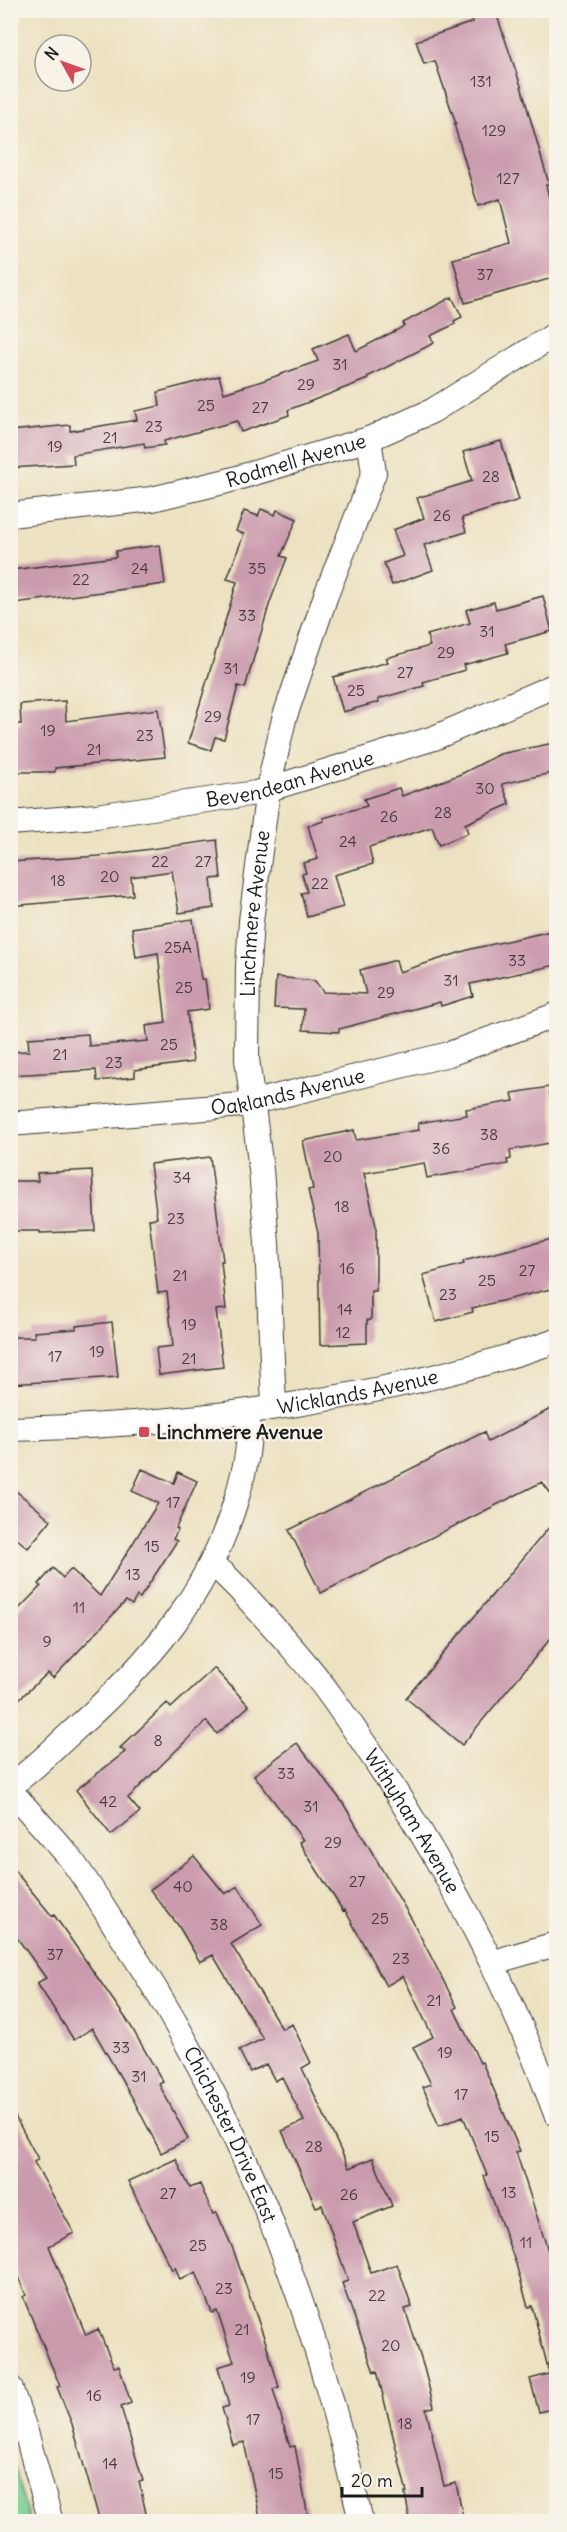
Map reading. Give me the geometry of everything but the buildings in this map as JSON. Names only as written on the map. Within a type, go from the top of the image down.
[{"type":"street","name":"Rodmell Avenue","points":[[10,515],[152,499],[227,481],[369,439],[432,411],[556,334]]},
{"type":"street","name":"Linchmere Avenue","points":[[273,1406],[267,1243],[247,1059],[248,966],[258,855],[268,789],[284,719],[326,595],[374,473],[369,439]]},
{"type":"street","name":"Bevendean Avenue","points":[[10,823],[96,816],[268,789],[434,738],[556,685]]},
{"type":"street","name":"Oaklands Avenue","points":[[10,1124],[242,1105],[449,1054],[556,1015]]},
{"type":"street","name":"Wicklands Avenue","points":[[10,1429],[74,1428],[247,1412],[273,1406],[354,1395],[475,1365],[556,1341]]},
{"type":"street","points":[[10,1788],[122,1687],[152,1654],[184,1610],[211,1566],[233,1510],[248,1458],[247,1412]]},
{"type":"street","name":"Withyham Avenue","points":[[211,1566],[223,1573],[238,1588],[332,1697],[433,1851],[494,1966],[556,2114]]},
{"type":"street","name":"Chichester Drive East","points":[[10,1788],[70,1859],[135,1956],[190,2047],[222,2109],[293,2277],[332,2398],[362,2522]]},
{"type":"street","points":[[494,1966],[504,1959],[556,1944]]},
{"type":"street","points":[[10,2387],[27,2432],[51,2522]]},
{"type":"green space","points":[[10,2451],[29,2521],[11,2521]]},
{"type":"place","name":"Linchmere Avenue","points":[[144,1432]]}]
